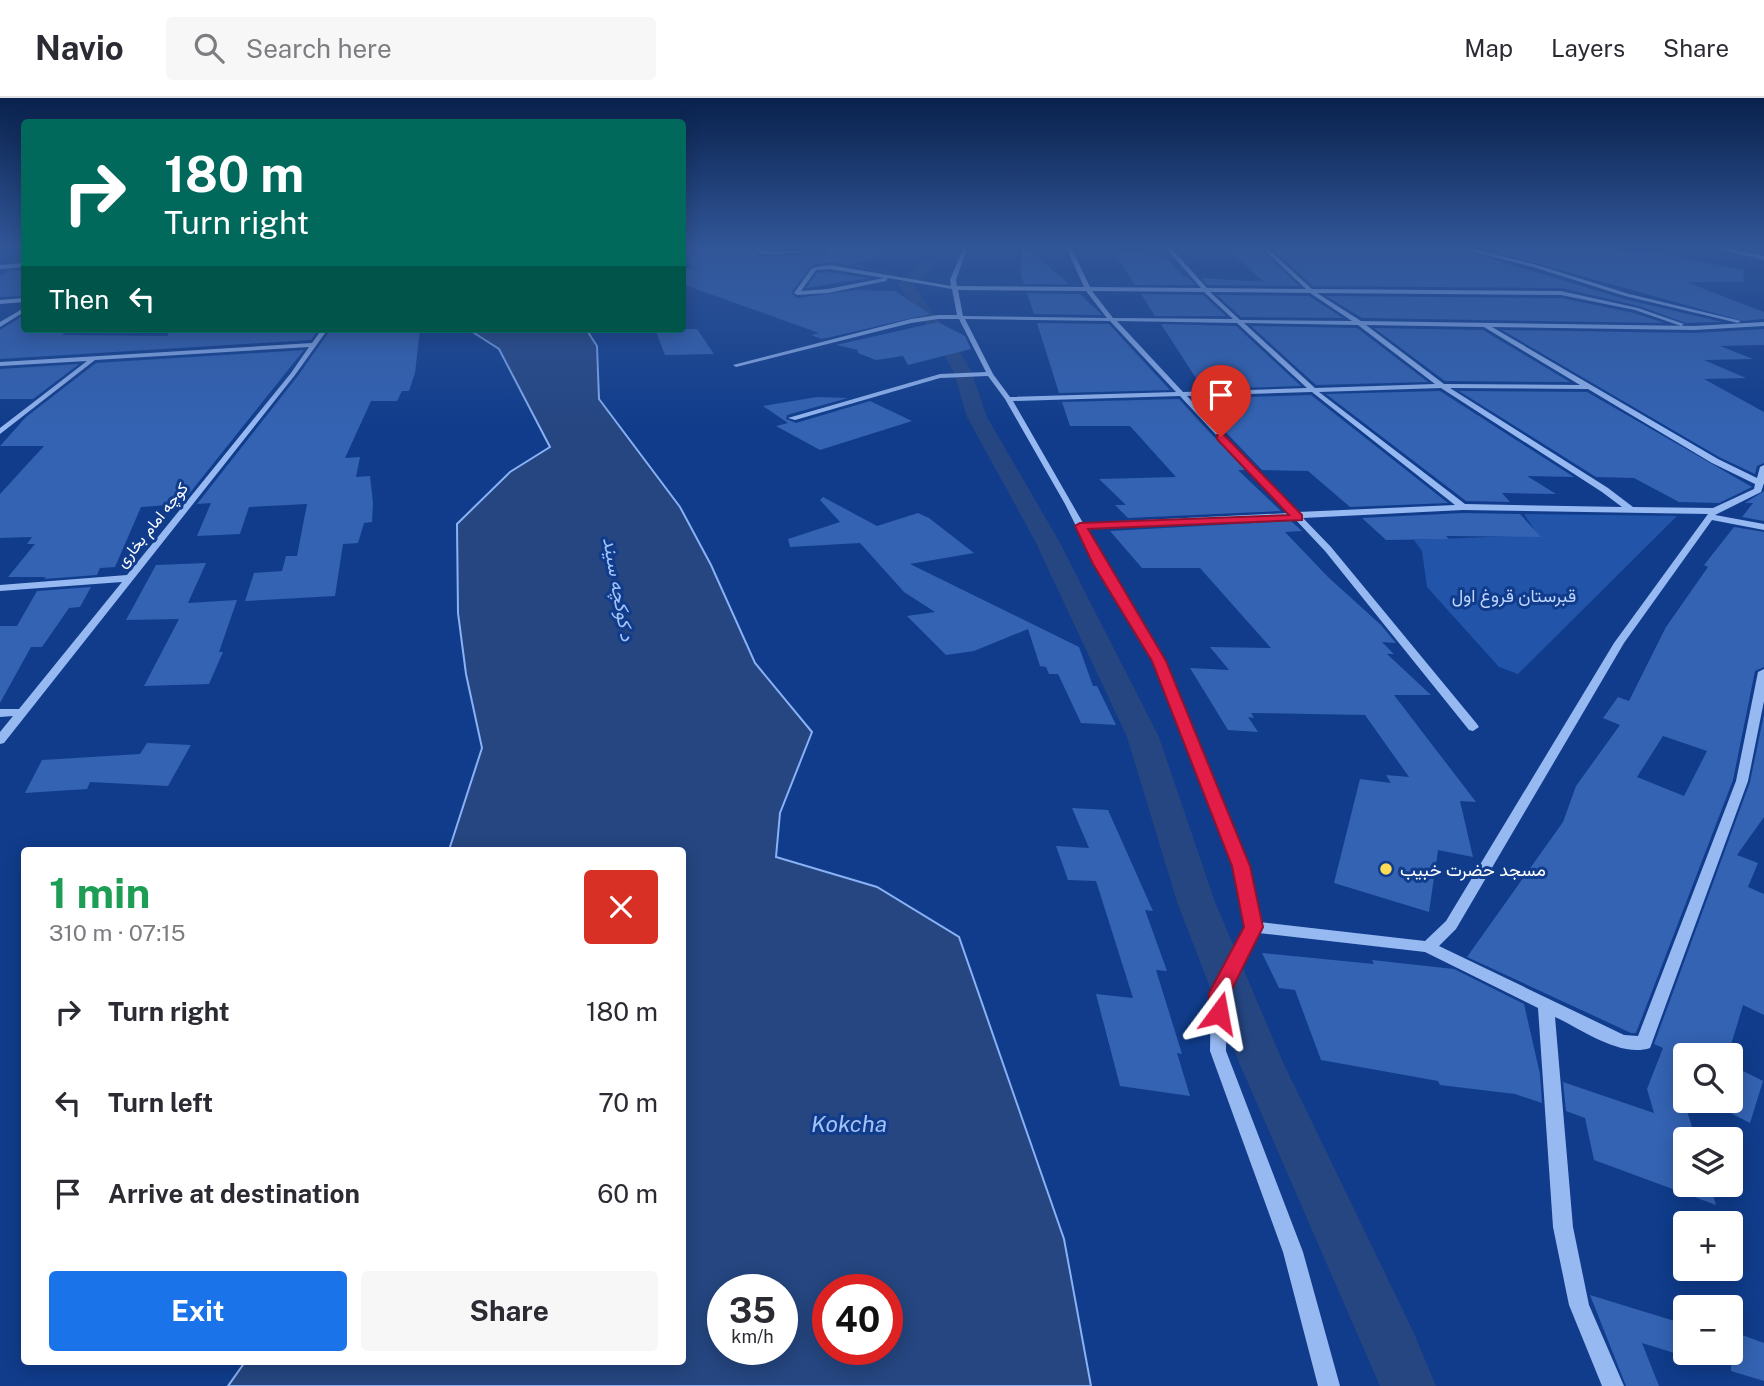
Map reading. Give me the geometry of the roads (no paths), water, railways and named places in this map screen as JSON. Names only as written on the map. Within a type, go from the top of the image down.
[{"type":"street","points":[[959,307],[990,374],[1008,399],[1100,564],[1159,661],[1241,866],[1254,927],[1219,993],[1218,1051],[1293,1252],[1329,1386]]},
{"type":"street","points":[[1102,307],[1328,549],[1473,727]]},
{"type":"street","points":[[1225,307],[1314,391],[1464,507]]},
{"type":"street","points":[[1335,307],[1442,386],[1605,490],[1633,511]]},
{"type":"street","points":[[1627,307],[1694,328]]},
{"type":"street","points":[[1677,307],[1752,325]]},
{"type":"street","points":[[0,325],[21,312]]},
{"type":"street","points":[[736,365],[911,321],[961,316],[1694,328],[1764,324]]},
{"type":"street","points":[[1485,324],[1715,461],[1759,482]]},
{"type":"street","name":"کوچه امام بخاری","points":[[0,740],[293,374],[323,333]]},
{"type":"street","points":[[0,364],[313,345]]},
{"type":"street","points":[[0,432],[93,359]]},
{"type":"street","points":[[792,418],[940,376],[990,374]]},
{"type":"street","points":[[1008,399],[1442,386],[1589,387]]},
{"type":"street","points":[[1428,947],[1451,925],[1619,643],[1712,514],[1758,490],[1764,467]]},
{"type":"street","points":[[1080,526],[1298,518],[1464,507],[1712,514],[1764,527]]},
{"type":"street","points":[[0,588],[130,578]]},
{"type":"street","points":[[1254,927],[1428,947],[1622,1042],[1644,1043],[1742,781],[1764,672]]},
{"type":"street","points":[[0,713],[23,712]]},
{"type":"street","points":[[1546,1005],[1563,1227],[1579,1305],[1613,1386]]},
{"type":"water","name":"Kokcha","points":[[474,333],[589,333],[597,346],[599,399],[680,507],[711,565],[755,663],[812,732],[780,813],[776,857],[877,887],[959,937],[1064,1239],[1091,1386],[228,1386],[243,1365],[686,1365],[686,847],[450,847],[482,748],[466,674],[458,613],[457,524],[510,472],[550,447],[499,349]]},
{"type":"waterway","points":[[921,307],[946,342],[963,373],[977,417],[1047,541],[1143,737],[1196,902],[1260,1060],[1394,1350],[1408,1386]]},
{"type":"place","name":"مسجد حضرت خبیب","points":[[1386,869]]},
{"type":"water label","name":"د کوکچه سیند","points":[[619,589]]},
{"type":"park label","name":"قبرستان قروغ اول","points":[[1514,595]]}]
